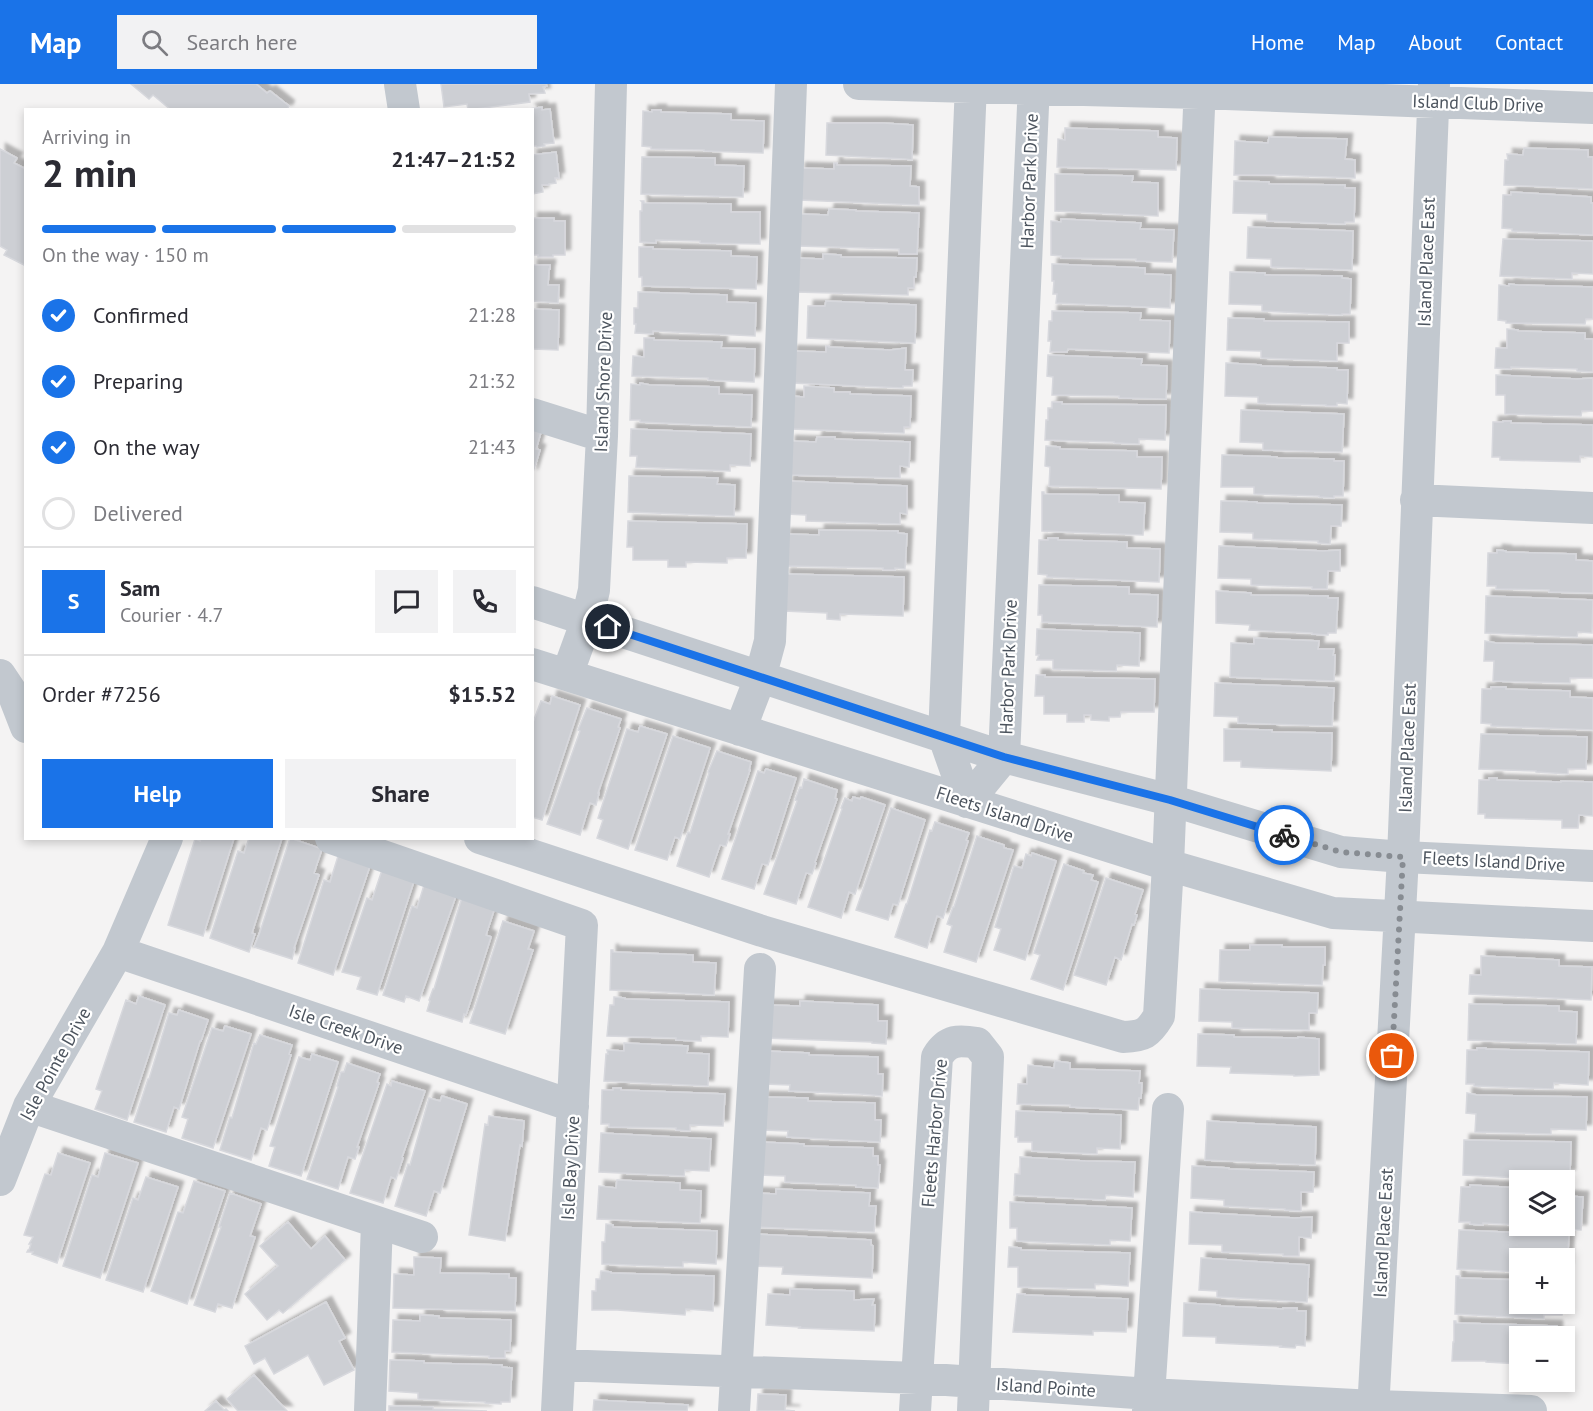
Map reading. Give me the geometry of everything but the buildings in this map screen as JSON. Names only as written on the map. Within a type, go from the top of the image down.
[{"type":"street","points":[[400,84],[404,108]]},
{"type":"street","name":"Island Shore Drive","points":[[567,675],[587,620],[594,590],[602,436],[611,84]]},
{"type":"street","points":[[740,730],[760,678],[770,641],[791,84]]},
{"type":"street","name":"Island Club Drive","points":[[859,84],[1433,93],[1593,108]]},
{"type":"street","points":[[967,802],[944,737],[970,86]]},
{"type":"street","name":"Harbor Park Drive","points":[[967,802],[1004,757],[1033,86]]},
{"type":"street","points":[[486,840],[762,931],[1123,1037],[1138,1036],[1151,1029],[1159,1016],[1168,865],[1200,88]]},
{"type":"street","name":"Island Place East","points":[[1374,1408],[1403,857],[1433,93]]},
{"type":"street","points":[[534,415],[602,436]]},
{"type":"street","points":[[1416,500],[1593,508]]},
{"type":"street","name":"Fleets Island Drive","points":[[534,603],[1004,757],[1170,800],[1341,852],[1593,866]]},
{"type":"street","name":"Fleets Island Drive","points":[[534,665],[1168,865],[1333,914],[1593,926]]},
{"type":"street","points":[[0,675],[14,696],[24,722]]},
{"type":"street","name":"Isle Pointe Drive","points":[[0,1180],[29,1106],[118,952],[166,840]]},
{"type":"street","name":"Isle Bay Drive","points":[[336,840],[582,925],[557,1411]]},
{"type":"street","name":"Isle Creek Drive","points":[[118,952],[573,1107]]},
{"type":"street","points":[[734,1411],[760,969]]},
{"type":"street","name":"Fleets Harbor Drive","points":[[915,1411],[937,1057],[944,1046],[961,1040],[977,1043],[988,1057],[974,1397]]},
{"type":"street","points":[[29,1106],[422,1237]]},
{"type":"street","points":[[1149,1403],[1168,1109]]},
{"type":"street","points":[[370,1411],[377,1223]]},
{"type":"street","name":"Island Pointe","points":[[560,1365],[917,1378],[974,1397],[1532,1411]]},
{"type":"way so far","points":[[1284,835],[1341,852],[1403,857],[1392,1056]]},
{"type":"route","points":[[608,627],[1004,757],[1170,800],[1284,835]]}]
